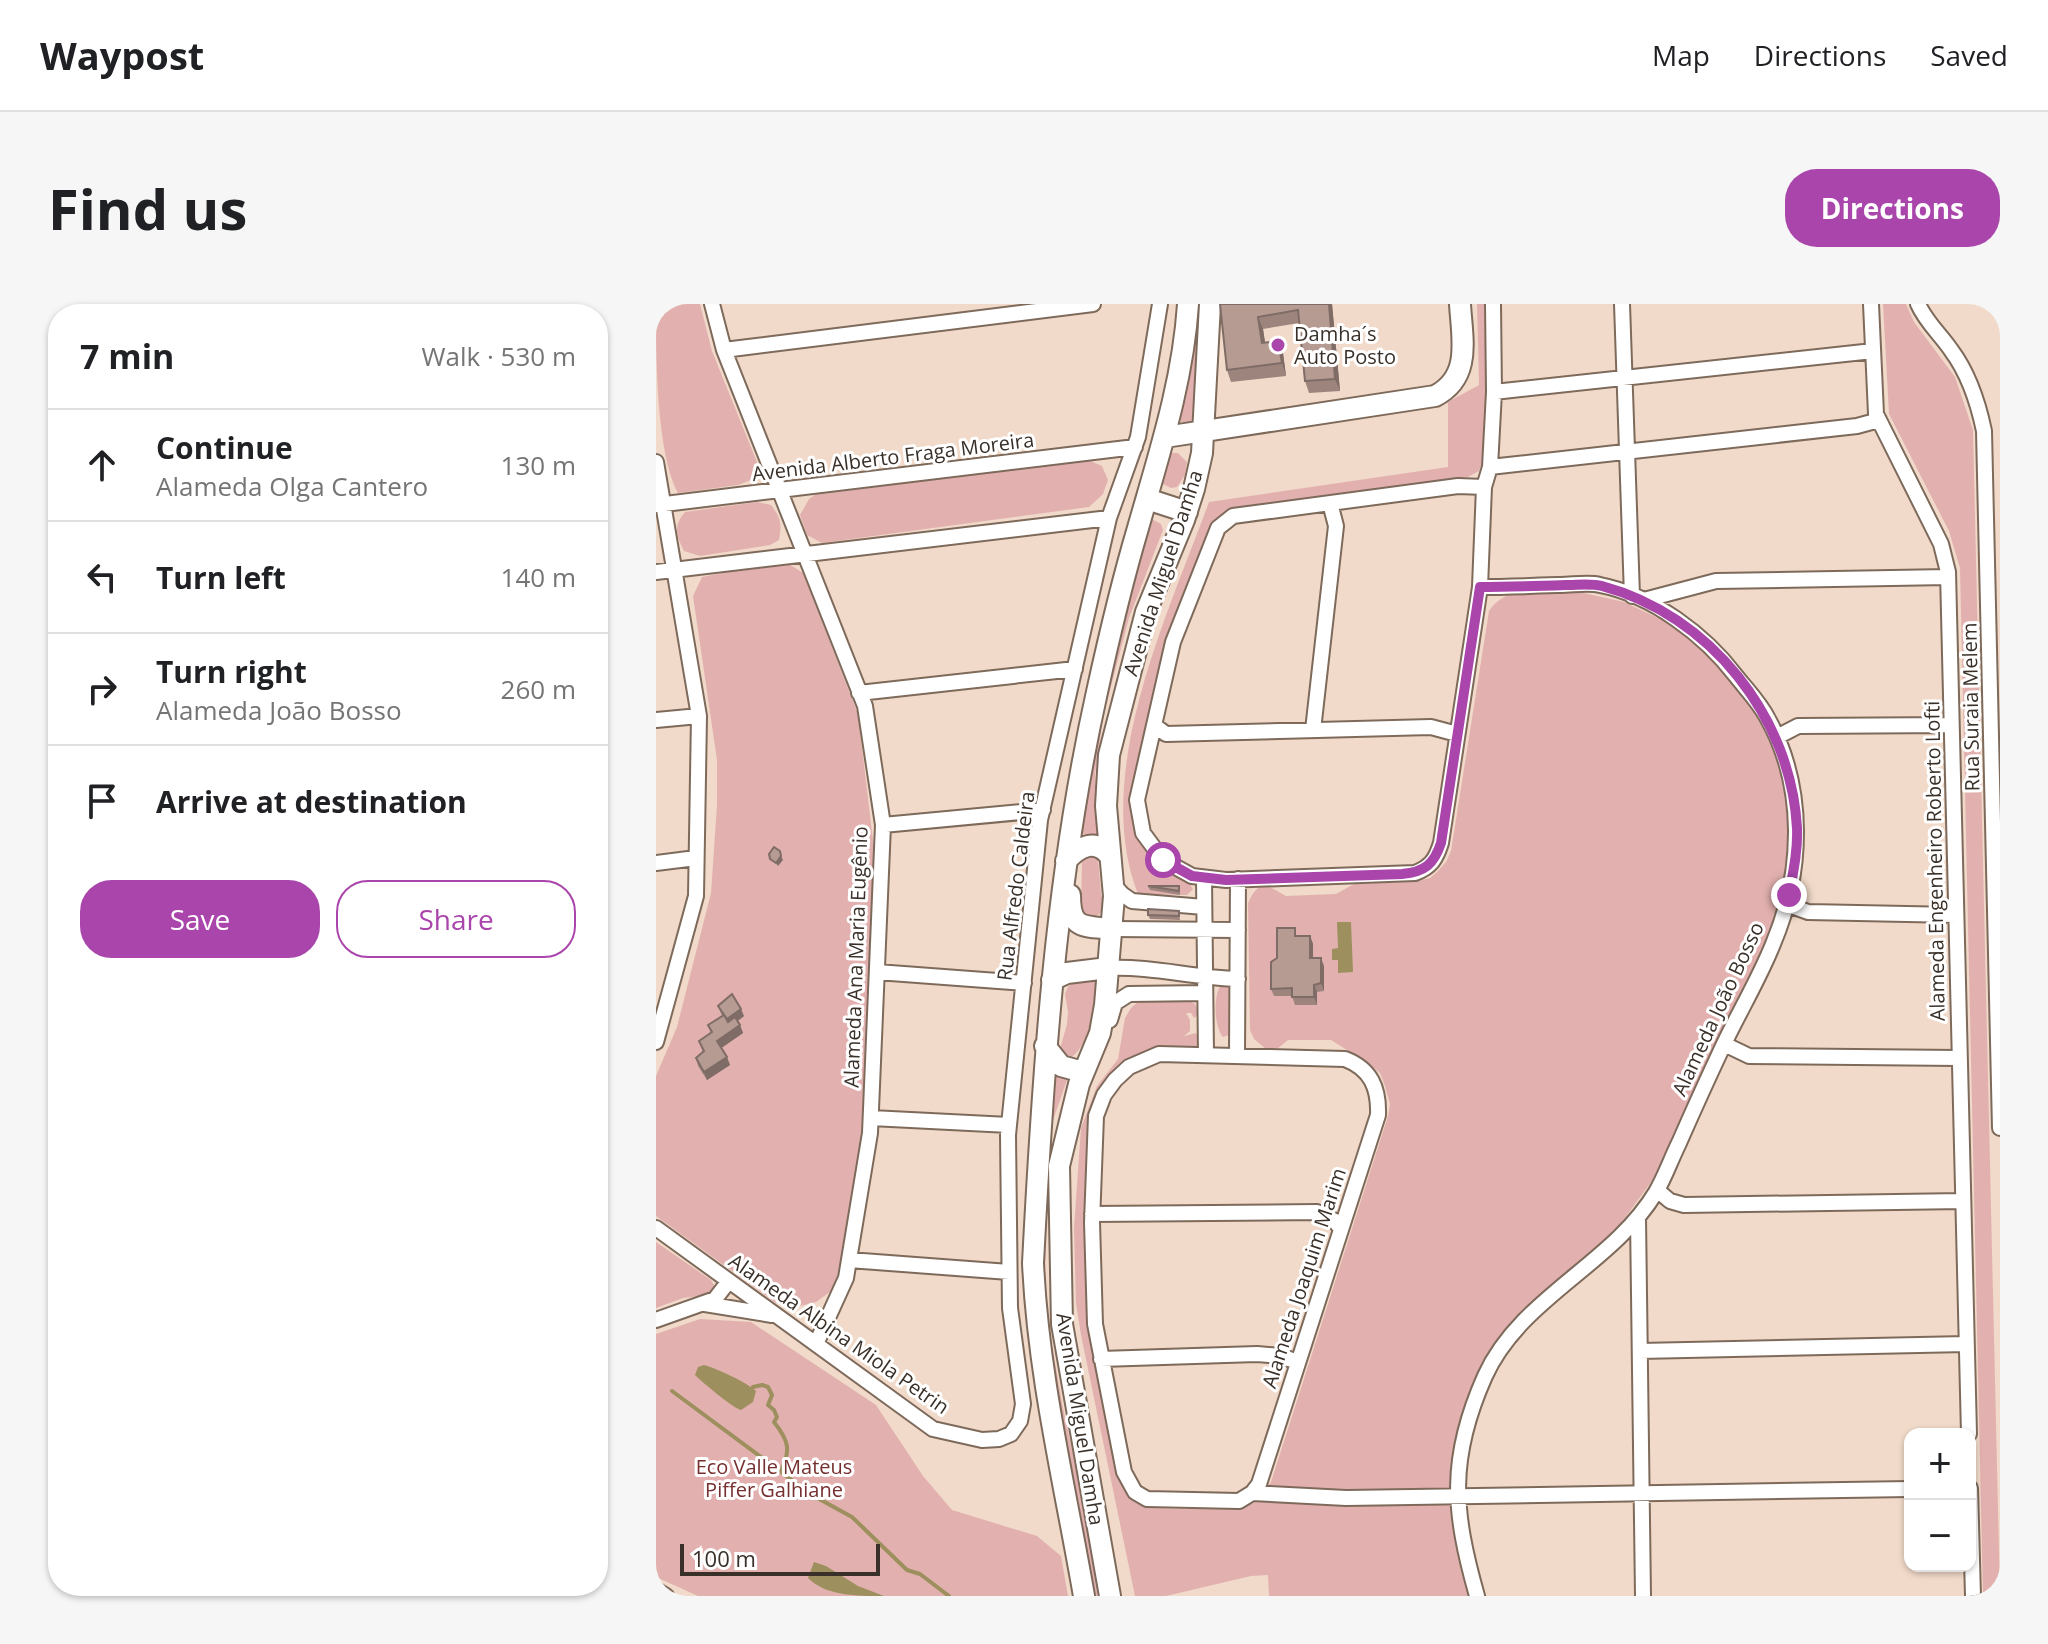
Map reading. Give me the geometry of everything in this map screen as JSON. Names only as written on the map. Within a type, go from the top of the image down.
[{"type":"street","name":"Alameda Ana Maria Eugênio","points":[[712,304],[724,350],[865,706],[883,825],[871,1118],[846,1278],[816,1344]]},
{"type":"street","points":[[724,350],[1093,304]]},
{"type":"street","name":"Rua Alfredo Caldeira","points":[[1011,1434],[1020,1421],[1023,1404],[1010,1308],[1009,1125],[1043,810],[1109,518],[1135,447],[1160,304]]},
{"type":"street","name":"Avenida Miguel Damha","points":[[1084,1596],[1034,1295],[1033,1263],[1045,1046],[1077,789],[1097,691],[1165,437],[1181,365],[1188,304]]},
{"type":"street","name":"Avenida Miguel Damha","points":[[1110,1596],[1062,1324],[1059,1166],[1083,1072],[1100,1033],[1113,929],[1113,883],[1106,806],[1109,755],[1146,612],[1187,512],[1202,453],[1210,304]]},
{"type":"street","points":[[1165,437],[1435,396],[1450,386],[1461,370],[1460,304]]},
{"type":"street","points":[[1484,487],[1458,486],[1233,516],[1225,520],[1214,536],[1173,642],[1137,800],[1143,833],[1163,860],[1198,877],[1238,879],[1402,874],[1427,868],[1436,858],[1441,843],[1480,587],[1484,487],[1490,467],[1494,392],[1493,304]]},
{"type":"street","points":[[1622,304],[1627,450],[1638,598],[1716,581],[1948,577]]},
{"type":"street","name":"Alameda Engenheiro Roberto Lofti","points":[[1871,304],[1879,420],[1941,544],[1948,577],[1969,1428]]},
{"type":"street","name":"Rua Suraia Melem","points":[[1918,304],[1923,315],[1953,352],[1968,379],[1984,431],[2000,1128]]},
{"type":"street","points":[[1494,392],[1873,351]]},
{"type":"street","points":[[1490,467],[1857,426],[1879,420]]},
{"type":"street","name":"Avenida Alberto Fraga Moreira","points":[[660,505],[1135,447]]},
{"type":"street","points":[[656,462],[660,505],[699,716],[696,896],[656,1042]]},
{"type":"street","points":[[1147,499],[1187,512]]},
{"type":"street","points":[[1313,730],[1336,526],[1330,503]]},
{"type":"street","points":[[656,572],[1109,518]]},
{"type":"street","name":"Alameda João Bosso","points":[[1477,1596],[1459,1523],[1457,1471],[1468,1420],[1486,1373],[1508,1338],[1531,1313],[1604,1253],[1638,1218],[1657,1190],[1773,944],[1786,904],[1797,829],[1790,778],[1767,716],[1726,663],[1697,635],[1638,598],[1599,584],[1480,587]]},
{"type":"street","points":[[859,693],[1075,669]]},
{"type":"street","points":[[656,720],[699,716]]},
{"type":"street","points":[[1154,725],[1166,734],[1431,727],[1457,734]]},
{"type":"street","points":[[1777,737],[1798,726],[1951,725]]},
{"type":"street","points":[[883,825],[1043,810]]},
{"type":"street","points":[[1110,856],[1099,846],[1088,845],[1073,853],[1066,862],[1070,913],[1086,927],[1238,930]]},
{"type":"street","points":[[656,863],[696,858]]},
{"type":"street","points":[[1198,877],[1204,907],[1206,1055]]},
{"type":"street","points":[[1238,879],[1237,1056],[1159,1054],[1129,1067],[1115,1080],[1104,1095],[1096,1116],[1092,1214],[1095,1324],[1124,1472],[1135,1492],[1147,1499],[1239,1501],[1252,1493],[1378,1498],[1904,1489]]},
{"type":"street","points":[[1113,883],[1122,894],[1138,903],[1204,907]]},
{"type":"street","points":[[1786,904],[1808,912],[1956,915]]},
{"type":"street","points":[[1052,980],[1067,973],[1140,967],[1205,986]]},
{"type":"street","points":[[877,972],[1024,983]]},
{"type":"street","points":[[1045,1046],[1061,1066],[1083,1072],[1100,1055],[1115,1003],[1121,998],[1140,992],[1205,986],[1238,979]]},
{"type":"street","points":[[1724,1044],[1749,1056],[1959,1058]]},
{"type":"street","name":"Alameda Joaquim Marim","points":[[1237,1056],[1345,1059],[1357,1063],[1369,1074],[1378,1099],[1378,1115],[1259,1484],[1252,1493]]},
{"type":"street","points":[[871,1118],[1009,1125]]},
{"type":"street","points":[[1657,1190],[1670,1201],[1684,1205],[1963,1201]]},
{"type":"street","points":[[1092,1214],[1317,1212],[1335,1221],[1341,1229]]},
{"type":"street","points":[[1638,1218],[1643,1596]]},
{"type":"street","name":"Alameda Albina Miola Petrin","points":[[656,1228],[933,1429],[982,1440],[999,1439],[1011,1434]]},
{"type":"street","points":[[849,1260],[1009,1272]]},
{"type":"street","points":[[656,1320],[715,1299],[729,1281]]},
{"type":"street","points":[[701,1303],[777,1316]]},
{"type":"street","points":[[1640,1351],[1966,1344]]},
{"type":"street","points":[[1101,1359],[1257,1354],[1280,1356],[1298,1362]]},
{"type":"street","points":[[1970,1500],[1973,1596]]},
{"type":"street","points":[[656,1590],[666,1596]]},
{"type":"green space","points":[[656,304],[700,304],[712,351],[757,462],[751,480],[738,485],[678,493],[665,453],[661,428]]},
{"type":"green space","points":[[1191,304],[1203,304],[1195,419],[1187,423],[1179,421],[1175,415]]},
{"type":"green space","points":[[1477,304],[1488,304],[1484,458],[1479,471],[1468,477],[1238,508],[1227,512],[1215,524],[1134,797],[1165,869],[1189,883],[1193,889],[1187,895],[1138,894],[1126,847],[1123,798],[1129,748],[1140,696],[1156,645],[1209,502],[1448,467],[1448,402],[1479,385]]},
{"type":"green space","points":[[1883,304],[1906,304],[1914,322],[1955,377],[1973,430],[2000,1596],[1983,1596],[1960,568],[1949,531],[1889,414]]},
{"type":"green space","points":[[1169,453],[1178,453],[1187,462],[1185,475],[1177,487],[1171,488],[1159,482]]},
{"type":"green space","points":[[1088,460],[1102,466],[1108,480],[1103,494],[1089,507],[822,543],[807,535],[800,515],[809,499],[819,492]]},
{"type":"green space","points":[[757,502],[771,505],[777,514],[780,521],[779,540],[770,545],[700,556],[684,551],[677,531],[685,512]]},
{"type":"green space","points":[[1148,517],[1161,524],[1163,530],[1129,618],[1103,717],[1095,774],[1099,831],[1095,837],[1085,836],[1078,828],[1080,794]]},
{"type":"green space","points":[[784,561],[803,573],[858,714],[874,849],[863,1131],[844,1260],[834,1289],[816,1302],[796,1307],[776,1303],[656,1216],[656,1076],[677,1027],[711,893],[717,805],[717,760],[693,596],[702,577]]},
{"type":"green space","points":[[1575,591],[1624,602],[1677,627],[1715,660],[1754,707],[1784,775],[1791,827],[1788,880],[1771,934],[1660,1170],[1613,1234],[1512,1327],[1453,1459],[1453,1523],[1463,1572],[1472,1596],[1269,1596],[1268,1575],[1251,1576],[1166,1596],[1135,1596],[1081,1335],[1076,1303],[1074,1228],[1081,1128],[1097,1086],[1118,1059],[1125,1018],[1140,1000],[1185,999],[1195,1004],[1199,1014],[1194,1018],[1191,1013],[1186,1013],[1190,1031],[1184,1036],[1196,1033],[1200,1040],[1196,1048],[1160,1050],[1128,1062],[1109,1080],[1103,1097],[1088,1212],[1087,1287],[1120,1476],[1131,1497],[1151,1507],[1192,1509],[1244,1506],[1254,1503],[1271,1482],[1390,1104],[1380,1073],[1331,1040],[1288,1040],[1277,1049],[1266,1049],[1254,1039],[1250,1030],[1248,903],[1257,889],[1265,886],[1286,896],[1336,894],[1354,884],[1419,881],[1437,872],[1451,851],[1489,611],[1506,596],[1516,593]]},
{"type":"green space","points":[[1094,854],[1098,858],[1105,908],[1093,917],[1081,909],[1082,860]]},
{"type":"green space","points":[[1096,977],[1091,1022],[1082,1044],[1070,1058],[1060,1049],[1067,1024],[1065,994],[1076,979]]},
{"type":"green space","points":[[1221,985],[1233,990],[1232,1034],[1223,1037],[1216,1011]]},
{"type":"green space","points":[[1049,1065],[1067,1080],[1051,1126],[1046,1174],[1045,1306],[1063,1408],[1104,1596],[1096,1596],[1083,1545],[1039,1310]]},
{"type":"green space","points":[[656,1242],[711,1280],[715,1287],[710,1295],[683,1298],[656,1308]]},
{"type":"green space","name":"Eco Valle Mateus Piffer Galhiane","points":[[700,1319],[751,1322],[876,1405],[923,1476],[952,1510],[1037,1536],[1061,1556],[1068,1596],[698,1596],[656,1577],[656,1334]]},
{"type":"shaded area","points":[[1337,922],[1351,922],[1353,972],[1338,973],[1338,960],[1332,960],[1332,949],[1338,948]]},
{"type":"shaded area","points":[[704,1365],[732,1376],[756,1391],[753,1402],[741,1410],[725,1400],[695,1375],[698,1367]]},
{"type":"shaded area","points":[[814,1562],[884,1596],[833,1592],[815,1584],[808,1578]]},
{"type":"building","points":[[1220,304],[1329,304],[1335,379],[1305,381],[1298,310],[1258,317],[1262,343],[1278,341],[1282,363],[1227,370]]},
{"type":"building","points":[[774,847],[781,856],[776,863],[769,854]]},
{"type":"building","points":[[1148,886],[1179,886],[1179,891]]},
{"type":"building","points":[[1148,909],[1179,911],[1179,916],[1148,915]]},
{"type":"building","points":[[1277,928],[1295,928],[1295,936],[1310,936],[1310,958],[1321,958],[1321,983],[1314,985],[1314,997],[1292,997],[1292,988],[1271,989],[1271,962],[1277,958]]},
{"type":"building","points":[[732,994],[741,1009],[727,1019],[718,1006]]},
{"type":"building","points":[[724,1015],[728,1022],[735,1017],[740,1025],[717,1041],[727,1057],[704,1072],[696,1058],[704,1051],[699,1041],[712,1032],[708,1025]]},
{"type":"waterway","points":[[753,1387],[768,1387],[772,1395],[768,1405],[774,1410],[777,1417],[774,1422],[787,1446],[781,1471]]},
{"type":"waterway","points":[[672,1391],[812,1495],[852,1517],[907,1570],[920,1574],[949,1596]]},
{"type":"place","name":"Damha´s Auto Posto","points":[[1278,345]]},
{"type":"route","points":[[1163,860],[1192,876],[1226,880],[1402,874],[1427,868],[1436,858],[1441,843],[1480,587],[1599,584],[1644,600],[1697,635],[1726,663],[1767,716],[1781,746],[1790,778],[1797,829],[1789,895]]}]
